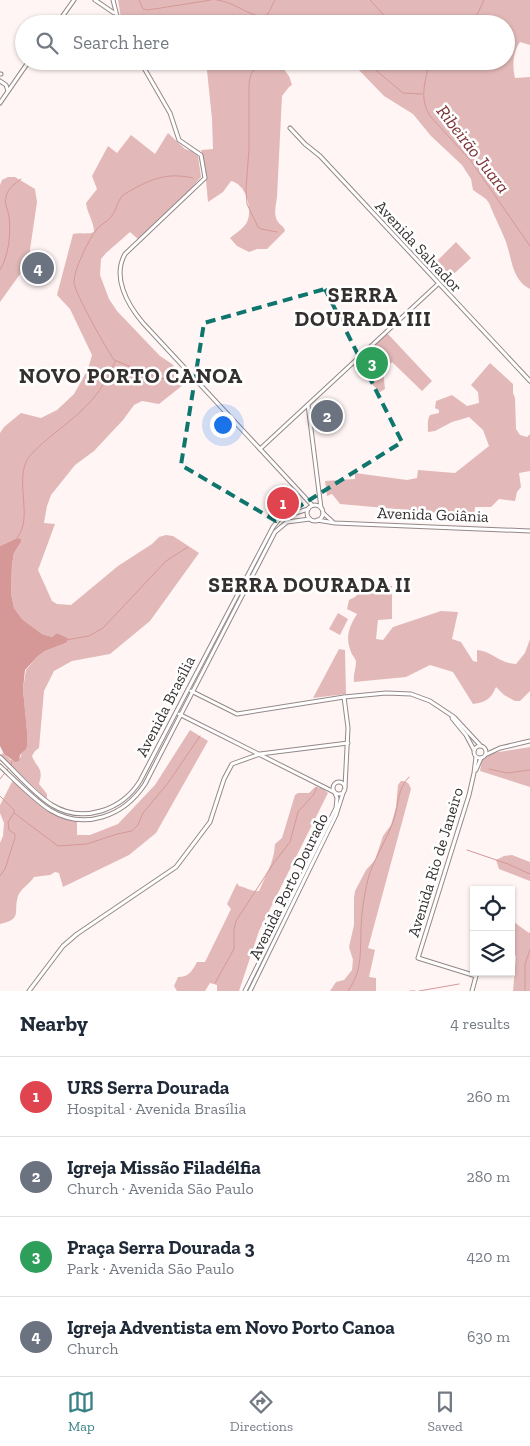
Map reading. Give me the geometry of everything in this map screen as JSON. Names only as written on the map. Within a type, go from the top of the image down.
[{"type":"street","points":[[63,15],[74,0]]},
{"type":"street","points":[[95,0],[115,14]]},
{"type":"street","points":[[113,0],[115,14]]},
{"type":"street","points":[[1,101],[22,70]]},
{"type":"street","points":[[145,70],[171,116],[179,140],[201,155],[205,178],[130,248],[121,262],[120,280],[130,304],[139,319],[313,505],[321,508]]},
{"type":"street","points":[[2,82],[10,83],[15,80]]},
{"type":"street","points":[[2,82],[7,87],[8,92]]},
{"type":"street","name":"Avenida Salvador","points":[[290,128],[325,162],[530,381]]},
{"type":"street","points":[[260,449],[438,284]]},
{"type":"street","points":[[308,405],[321,508],[323,513],[335,523]]},
{"type":"street","points":[[320,498],[306,513],[310,519],[317,520],[321,518],[323,513]]},
{"type":"street","name":"Avenida Brasília","points":[[0,758],[46,801],[59,808],[82,814],[105,810],[120,802],[136,787],[276,522],[280,518],[308,509]]},
{"type":"street","name":"Avenida Brasília","points":[[0,766],[40,802],[57,813],[79,819],[105,817],[125,806],[141,790],[275,532],[287,522],[310,519]]},
{"type":"street","name":"Avenida Goiânia","points":[[317,520],[335,523],[530,531]]},
{"type":"street","points":[[231,606],[234,609],[233,613]]},
{"type":"street","points":[[214,638],[213,644],[216,646]]},
{"type":"street","points":[[210,646],[213,647],[213,652]]},
{"type":"street","points":[[186,692],[192,692],[237,714],[344,697],[386,693],[411,694],[430,701],[458,721],[480,745],[485,748],[500,748]]},
{"type":"street","name":"Avenida Porto Dourado","points":[[250,991],[336,816],[345,789],[348,743],[344,697]]},
{"type":"street","points":[[176,709],[180,714],[334,792],[340,794],[345,789],[342,783],[336,782],[333,786],[334,792]]},
{"type":"street","points":[[448,714],[466,735],[476,757],[482,758],[486,754],[500,748],[530,741]]},
{"type":"street","points":[[29,991],[63,946],[77,934],[176,867],[213,817],[223,784],[234,763],[260,754],[348,743]]},
{"type":"street","points":[[474,750],[480,745]]},
{"type":"street","points":[[485,748],[486,754]]},
{"type":"street","name":"Avenida Rio de Janeiro","points":[[472,991],[476,976],[418,958],[468,799],[476,757]]},
{"type":"street","name":"Avenida Rio de Janeiro","points":[[474,773],[482,758]]},
{"type":"street","name":"Avenida Porto Dourado","points":[[245,991],[336,808],[337,798],[334,792]]},
{"type":"highlighted area","points":[[325,289],[402,442],[276,521],[181,465],[204,323]]},
{"type":"shaded area","points":[[118,0],[530,0],[530,45],[520,42],[515,54],[515,15],[120,15]]},
{"type":"shaded area","points":[[207,70],[284,70],[289,76],[292,85],[282,96],[275,210],[276,219],[285,231],[267,249],[257,249],[249,252],[237,246],[230,238],[244,226],[249,217],[247,198],[241,187],[236,183],[231,181],[223,192],[208,202],[204,160],[201,150],[213,149]]},
{"type":"shaded area","points":[[359,70],[514,70],[515,78],[530,77],[530,289],[516,275],[506,242],[489,203],[473,190],[471,179],[462,165],[431,136],[413,114],[384,96]]},
{"type":"shaded area","points":[[168,133],[185,149],[198,156],[201,177],[189,191],[138,239],[130,232],[106,253],[101,259],[100,275],[109,299],[117,311],[160,356],[172,364],[180,373],[183,385],[159,404],[142,401],[134,405],[123,420],[94,451],[75,465],[51,495],[44,523],[55,524],[38,570],[52,601],[57,604],[71,605],[118,566],[152,544],[159,537],[173,536],[199,553],[150,621],[110,654],[72,661],[54,671],[44,691],[39,748],[32,756],[41,774],[39,784],[47,794],[47,799],[0,756],[3,753],[12,761],[20,758],[24,751],[27,731],[23,689],[26,670],[45,651],[66,643],[66,637],[57,633],[52,637],[42,634],[22,619],[14,608],[11,593],[12,564],[14,553],[21,542],[17,538],[0,546],[0,433],[4,427],[21,413],[41,418],[57,410],[74,394],[88,369],[92,355],[70,309],[57,295],[73,234],[94,232],[86,203],[97,189],[92,176],[108,146],[117,153],[131,135],[155,154]]},
{"type":"shaded area","points":[[8,177],[15,177],[35,189],[37,202],[28,263],[0,302],[0,185],[2,180]]},
{"type":"shaded area","points":[[456,242],[471,258],[445,282],[431,267]]},
{"type":"shaded area","points":[[387,333],[432,381],[422,391],[392,362],[383,370],[385,389],[380,392],[351,364]]},
{"type":"shaded area","points":[[490,363],[513,384],[516,429],[520,435],[527,437],[530,434],[530,471],[519,473],[521,487],[517,492],[515,501],[499,499],[491,507],[475,507],[474,516],[340,504],[332,494],[327,496],[325,481],[355,479],[355,473],[407,480],[417,478],[418,470],[455,473],[489,446],[483,430],[469,417],[428,432],[428,419],[430,415],[439,413],[439,410],[435,408],[436,401],[452,395],[467,406],[479,403],[478,392],[471,385]]},
{"type":"shaded area","points":[[17,538],[21,539],[21,542],[14,553],[12,564],[11,593],[14,608],[22,619],[42,634],[52,637],[57,633],[68,639],[66,643],[45,651],[38,656],[25,670],[23,689],[27,746],[20,755],[19,761],[15,762],[4,754],[0,746],[0,546]]},
{"type":"shaded area","points":[[392,586],[392,619],[378,620],[376,639],[383,640],[393,627],[441,611],[458,612],[452,639],[461,642],[473,661],[477,662],[477,650],[505,662],[516,664],[525,653],[530,639],[530,691],[520,701],[515,701],[504,695],[496,687],[488,699],[473,704],[453,672],[430,665],[406,677],[354,682],[356,662],[349,647],[348,637],[357,614],[347,609],[349,600],[363,589]]},
{"type":"shaded area","points":[[338,613],[348,619],[340,635],[329,629]]},
{"type":"shaded area","points":[[339,649],[345,650],[346,694],[313,698]]},
{"type":"shaded area","points":[[190,730],[208,741],[156,833],[129,855],[63,887],[59,873],[55,872],[50,875],[34,877],[18,896],[16,914],[12,920],[0,924],[0,843],[3,836],[4,823],[0,813],[0,805],[13,780],[49,810],[77,821],[77,835],[90,835],[118,824],[155,785]]},
{"type":"shaded area","points":[[530,747],[530,787],[480,771],[482,759],[492,753]]},
{"type":"shaded area","points":[[401,781],[408,783],[411,789],[368,948],[375,950],[369,977],[376,978],[376,991],[330,991],[336,982],[344,980],[352,970],[353,960],[349,947],[354,925],[355,891],[366,870],[375,860],[383,836],[391,825],[396,807],[398,785]]},
{"type":"shaded area","points":[[315,787],[322,788],[328,793],[259,931],[239,991],[217,991],[217,985],[210,983],[205,991],[177,991],[174,986],[178,977],[190,973],[197,962],[205,962],[231,909],[227,904],[237,883],[239,886],[259,891],[271,864],[275,844],[282,838],[295,795],[298,793],[309,793]]},
{"type":"shaded area","points":[[512,855],[530,862],[530,881],[499,869],[496,860]]},
{"type":"shaded area","points":[[515,923],[530,932],[530,991],[513,991],[516,956]]},
{"type":"waterway","points":[[139,0],[143,9],[148,10],[211,0]]},
{"type":"waterway","points":[[217,0],[256,15]]},
{"type":"waterway","points":[[266,15],[275,0]]},
{"type":"waterway","name":"Ribeirão Juara","points":[[370,0],[384,15]]},
{"type":"waterway","points":[[476,15],[484,0]]},
{"type":"waterway","points":[[254,70],[249,83],[247,204],[258,227],[277,232]]},
{"type":"waterway","points":[[376,70],[403,93],[422,94]]},
{"type":"waterway","name":"Ribeirão Juara","points":[[428,70],[424,98],[430,116],[471,161],[530,246]]},
{"type":"waterway","points":[[174,381],[159,378],[114,360],[85,309],[74,282],[82,254],[99,227],[111,217],[122,196],[150,181],[163,177],[193,178]]},
{"type":"waterway","points":[[0,270],[7,251],[10,230],[6,197],[10,189],[21,179]]},
{"type":"waterway","points":[[17,538],[22,530],[24,521],[23,471],[26,462],[35,450],[92,400],[115,362]]},
{"type":"waterway","points":[[66,640],[89,636],[103,628],[166,561],[188,547]]},
{"type":"waterway","points":[[0,796],[14,810],[14,813],[58,846],[87,844],[132,831],[138,825],[143,813],[168,783],[200,736]]},
{"type":"waterway","points":[[0,779],[11,765],[12,760]]},
{"type":"waterway","points":[[489,769],[507,773],[530,770]]},
{"type":"waterway","points":[[348,991],[353,984],[358,970],[362,912],[368,879],[394,819],[402,787],[409,777]]},
{"type":"waterway","points":[[215,983],[234,949],[236,921],[273,864],[290,842],[298,812],[314,794],[317,787]]},
{"type":"waterway","points":[[0,876],[5,869],[15,838],[15,834],[9,830],[8,822],[14,813]]},
{"type":"waterway","points":[[467,850],[508,864],[530,874]]},
{"type":"waterway","points":[[525,991],[525,964],[530,950]]},
{"type":"waterway","points":[[419,991],[459,984]]},
{"type":"waterway","points":[[410,991],[415,991]]},
{"type":"place","name":"Igreja Adventista em Novo Porto Canoa","points":[[38,268]]},
{"type":"place","name":"Praça Serra Dourada 3","points":[[372,363]]},
{"type":"place","name":"Igreja Missão Filadélfia","points":[[327,416]]},
{"type":"place","name":"URS Serra Dourada","points":[[283,503]]},
{"type":"district","name":"SERRA DOURADA III","points":[[363,307]]},
{"type":"district","name":"NOVO PORTO CANOA","points":[[131,376]]},
{"type":"district","name":"SERRA DOURADA II","points":[[310,585]]}]
